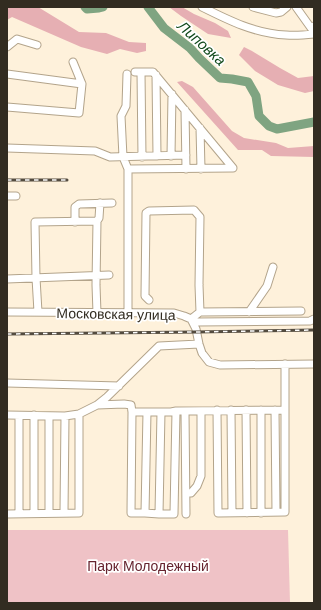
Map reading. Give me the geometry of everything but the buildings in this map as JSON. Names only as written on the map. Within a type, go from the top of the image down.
[{"type":"street","points":[[202,7],[263,32],[286,35],[313,31],[296,7]]},
{"type":"street","points":[[253,7],[276,13],[281,12],[287,7]]},
{"type":"street","points":[[7,47],[17,39],[37,45]]},
{"type":"street","points":[[7,107],[79,113],[82,84],[73,62]]},
{"type":"street","points":[[128,169],[233,168],[153,72],[138,72],[142,157]]},
{"type":"street","points":[[7,74],[82,84]]},
{"type":"street","points":[[126,74],[126,106],[121,116],[123,158],[128,169],[128,313]]},
{"type":"street","points":[[156,75],[157,156]]},
{"type":"street","points":[[172,94],[172,156]]},
{"type":"street","points":[[184,110],[186,169]]},
{"type":"street","points":[[200,128],[201,169]]},
{"type":"street","points":[[7,148],[95,152],[110,157],[123,158],[186,155]]},
{"type":"street","points":[[7,196],[16,196]]},
{"type":"street","points":[[97,314],[97,221],[100,218],[100,203]]},
{"type":"street","points":[[75,222],[75,207],[80,204],[112,203]]},
{"type":"street","points":[[149,300],[145,296],[146,213],[149,211],[194,210],[200,217],[198,285],[200,312]]},
{"type":"street","points":[[38,312],[35,222],[97,221]]},
{"type":"street","points":[[249,312],[267,286],[273,267]]},
{"type":"street","points":[[7,279],[109,276]]},
{"type":"street","points":[[300,311],[200,312],[191,320],[197,322],[310,321],[314,319]]},
{"type":"street","name":"Московская улица","points":[[7,312],[97,314],[174,313],[191,320],[196,329],[202,353],[209,362],[220,365],[314,364]]},
{"type":"street","points":[[7,415],[65,416],[79,414],[97,405],[107,397],[159,346],[199,344]]},
{"type":"street","points":[[217,410],[218,513],[285,512],[285,364]]},
{"type":"street","points":[[7,383],[119,386]]},
{"type":"street","points":[[97,405],[131,405],[131,513],[174,514],[176,411]]},
{"type":"street","points":[[231,410],[232,513]]},
{"type":"street","points":[[246,410],[247,513]]},
{"type":"street","points":[[261,410],[261,512]]},
{"type":"street","points":[[275,410],[276,512]]},
{"type":"street","points":[[132,412],[284,410]]},
{"type":"street","points":[[185,411],[186,514]]},
{"type":"street","points":[[186,493],[191,493],[197,486],[201,476],[201,411]]},
{"type":"street","points":[[145,514],[146,412]]},
{"type":"street","points":[[159,514],[161,412]]},
{"type":"street","points":[[7,514],[79,513],[79,414]]},
{"type":"street","points":[[34,415],[34,514]]},
{"type":"street","points":[[19,416],[19,514]]},
{"type":"street","points":[[49,416],[49,513]]},
{"type":"street","points":[[64,513],[65,416]]},
{"type":"green space","name":"Парк Молодежный","points":[[7,530],[288,530],[290,603],[7,603]]},
{"type":"shaded area","points":[[7,7],[38,7],[79,32],[106,33],[129,42],[146,43],[146,51],[137,53],[120,49],[107,54],[81,47],[12,17],[7,20]]},
{"type":"shaded area","points":[[169,7],[182,7],[215,23],[228,31],[231,38],[208,34]]},
{"type":"shaded area","points":[[244,47],[298,78],[314,76],[314,91],[305,93],[278,85],[255,71],[239,55]]},
{"type":"shaded area","points":[[182,81],[193,87],[232,131],[244,138],[276,143],[288,148],[314,146],[314,157],[271,156],[262,150],[238,150],[177,82]]},
{"type":"waterway","name":"Липовка","points":[[85,7],[87,9],[103,7]]},
{"type":"waterway","name":"Липовка","points":[[148,7],[164,28],[190,48],[220,78],[248,82],[256,96],[259,116],[269,126],[277,129],[314,122]]},
{"type":"railway","points":[[7,180],[67,180]]},
{"type":"railway","points":[[7,334],[314,330]]}]
